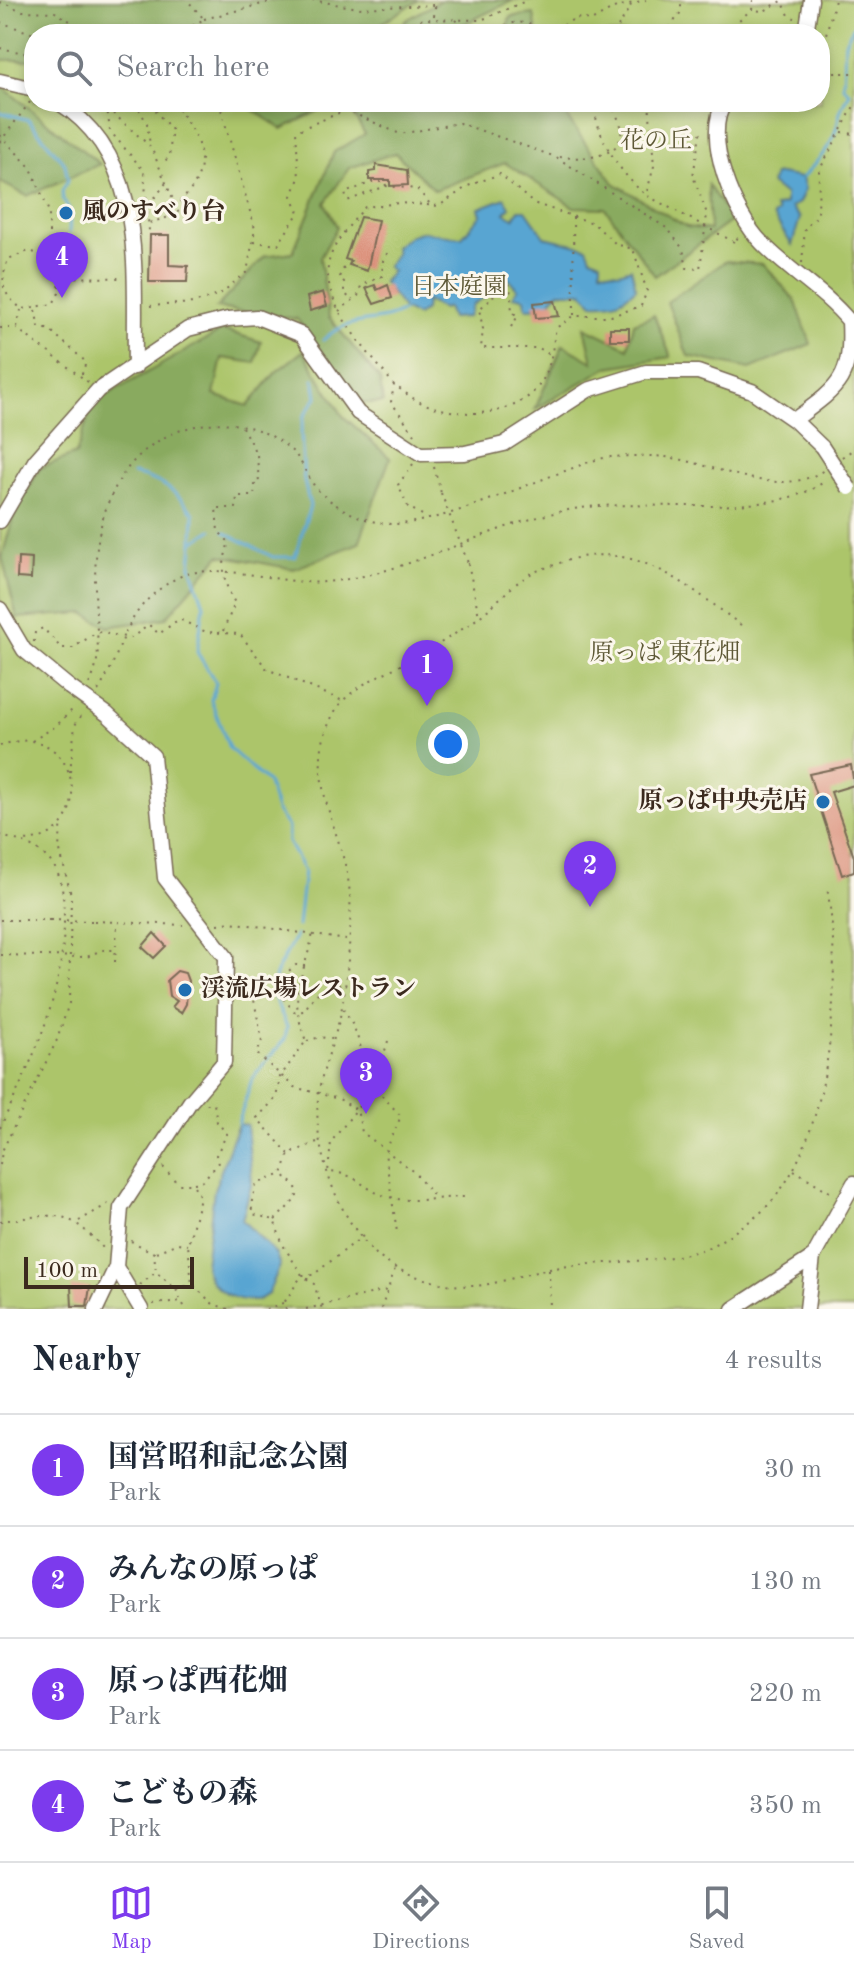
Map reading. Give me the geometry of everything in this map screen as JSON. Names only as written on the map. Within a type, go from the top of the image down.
[{"type":"street","points":[[807,24],[811,0]]},
{"type":"street","points":[[0,81],[24,87]]},
{"type":"street","points":[[70,112],[88,128],[112,160],[127,197],[135,367]]},
{"type":"street","points":[[722,112],[716,152],[760,242],[849,321],[851,350],[837,389],[794,420]]},
{"type":"street","points":[[0,521],[35,461],[98,390],[188,329],[228,319],[257,317],[302,335],[358,413],[421,453],[465,453],[504,444],[588,390],[646,372],[698,372],[752,391],[794,420],[822,447],[851,492]]},
{"type":"street","points":[[0,609],[24,650],[107,714],[153,756],[165,878],[226,957],[224,1062],[190,1102],[121,1208],[116,1267],[96,1309]]},
{"type":"street","points":[[807,1309],[813,1257],[854,1183]]},
{"type":"street","points":[[733,1309],[813,1257]]},
{"type":"street","points":[[116,1267],[140,1308]]},
{"type":"path","points":[[187,0],[204,19]]},
{"type":"path","points":[[196,24],[204,19],[278,0]]},
{"type":"path","points":[[312,0],[358,8],[433,5]]},
{"type":"path","points":[[435,17],[433,5],[436,0]]},
{"type":"path","points":[[415,24],[422,19],[435,17],[492,17],[528,0]]},
{"type":"path","points":[[565,24],[575,18],[593,20],[631,3],[646,0]]},
{"type":"path","points":[[672,24],[681,12],[681,0]]},
{"type":"path","points":[[752,10],[753,0]]},
{"type":"path","points":[[829,24],[835,0]]},
{"type":"path","points":[[734,24],[752,10],[764,11],[782,1],[790,17],[802,24]]},
{"type":"path","points":[[0,2],[23,11],[55,12],[75,24]]},
{"type":"path","points":[[619,24],[631,3]]},
{"type":"path","points":[[454,18],[460,24]]},
{"type":"path","points":[[0,22],[24,30]]},
{"type":"path","points":[[0,48],[24,53]]},
{"type":"path","points":[[830,70],[832,73],[852,73]]},
{"type":"path","points":[[801,276],[805,228],[818,215],[819,171],[854,106]]},
{"type":"path","points":[[0,142],[24,110]]},
{"type":"path","points":[[108,112],[110,131],[144,171],[149,231]]},
{"type":"path","points":[[112,112],[151,147]]},
{"type":"path","points":[[141,112],[147,123],[151,147],[179,214],[149,223]]},
{"type":"path","points":[[157,112],[172,130],[169,157],[161,166]]},
{"type":"path","points":[[175,206],[192,191],[202,162],[197,135],[180,112]]},
{"type":"path","points":[[134,305],[168,307],[220,294],[247,272],[255,229],[222,112]]},
{"type":"path","points":[[254,242],[278,245],[299,212],[292,196],[299,178],[296,131],[341,112]]},
{"type":"path","points":[[350,112],[400,134],[459,123],[556,157],[668,229],[683,249],[687,268],[700,269],[707,214],[693,176],[700,134],[719,120]]},
{"type":"path","points":[[597,112],[610,151],[632,184],[646,195],[736,243],[737,229],[747,220]]},
{"type":"path","points":[[556,157],[587,160],[610,151],[621,137],[621,124],[616,112]]},
{"type":"path","points":[[646,195],[654,166],[647,112]]},
{"type":"path","points":[[841,132],[854,134]]},
{"type":"path","points":[[2,136],[31,168],[49,212],[49,257],[60,277],[59,293],[53,304],[22,309],[2,296],[0,279],[8,259],[29,251],[49,257]]},
{"type":"path","points":[[500,174],[533,203],[593,223],[616,244],[633,249],[647,291],[641,306],[611,316],[574,316],[556,328],[547,372],[534,392],[502,411],[468,412],[421,402],[394,385],[348,330],[338,312],[328,266],[341,236],[365,207],[400,203],[431,205],[439,206],[468,186],[500,174]]},
{"type":"path","points":[[149,205],[166,182]]},
{"type":"path","points":[[386,186],[385,182],[372,182],[345,193],[347,201],[386,186],[417,189],[431,205]]},
{"type":"path","points":[[573,216],[574,316]]},
{"type":"path","points":[[338,312],[358,296],[361,286],[382,276],[383,260],[390,249]]},
{"type":"path","points":[[344,268],[339,277],[344,282],[344,293],[353,301]]},
{"type":"path","points":[[60,277],[133,278]]},
{"type":"path","points":[[511,327],[518,316],[512,312],[510,285],[495,285],[493,298],[479,309],[483,329],[481,348],[539,348],[551,355]]},
{"type":"path","points":[[16,328],[22,309]]},
{"type":"path","points":[[35,309],[39,327],[50,330],[86,362],[81,377]]},
{"type":"path","points":[[0,328],[16,328],[98,390]]},
{"type":"path","points":[[394,385],[391,402],[417,436],[421,453],[441,493],[468,563],[479,617]]},
{"type":"path","points":[[86,690],[99,666],[95,549],[108,500],[129,467],[164,436],[195,425],[227,421],[261,432],[293,452],[310,479],[344,511],[390,524],[428,518],[607,457],[665,457],[785,484],[814,477],[827,468]]},
{"type":"path","points":[[222,632],[235,603],[224,585],[222,572],[229,542],[218,531],[216,508],[236,508],[237,496],[254,496],[255,485],[259,484],[257,455],[242,426]]},
{"type":"path","points":[[840,459],[854,449]]},
{"type":"path","points":[[421,453],[398,485],[408,507],[428,518]]},
{"type":"path","points":[[98,691],[135,611],[177,577],[222,572],[284,582],[369,577],[546,516],[597,506],[761,504],[818,487],[830,477]]},
{"type":"path","points":[[741,625],[698,594],[633,556],[583,553],[526,575],[479,617],[354,691],[335,711],[324,742],[320,788],[335,825],[350,895],[342,1008],[318,1095],[319,1141],[338,1201],[378,1256],[439,1283],[472,1287],[549,1269],[656,1258],[708,1248],[760,1214],[794,1170],[819,1104],[828,1057],[834,926],[827,888]]},
{"type":"path","points":[[24,650],[34,643],[35,632],[43,628],[61,648],[73,648],[97,632],[131,638],[149,625],[159,634],[168,631],[179,619],[206,632],[240,634],[275,673],[344,702]]},
{"type":"path","points":[[0,746],[32,741],[56,726],[79,702]]},
{"type":"path","points":[[0,1165],[2,1151],[57,1040],[69,1003],[70,883],[59,847],[62,822],[73,798],[70,772],[75,725],[90,702]]},
{"type":"path","points":[[32,741],[51,749],[70,772]]},
{"type":"path","points":[[16,840],[36,839],[62,822]]},
{"type":"path","points":[[0,835],[34,847],[55,865],[64,888],[63,955],[45,1032],[0,1128]]},
{"type":"path","points":[[0,920],[203,925],[231,922],[347,941]]},
{"type":"path","points":[[115,962],[117,923]]},
{"type":"path","points":[[295,1012],[297,986],[306,966],[313,933]]},
{"type":"path","points":[[0,955],[87,957],[101,950],[115,950]]},
{"type":"path","points":[[306,966],[296,965],[285,974],[283,998],[295,1012],[306,1041]]},
{"type":"path","points":[[295,1012],[304,1011],[314,994],[330,984],[344,985]]},
{"type":"path","points":[[251,985],[262,1040],[257,1054],[280,1077],[318,1095],[339,1099],[357,1110],[362,1132],[385,1153],[415,1173],[434,1197]]},
{"type":"path","points":[[342,1008],[354,1027],[374,1087],[401,1116],[385,1153],[397,1232]]},
{"type":"path","points":[[289,1154],[257,1118],[276,1098],[280,1077],[306,1041],[320,1037],[334,1039]]},
{"type":"path","points":[[328,1172],[331,1142],[342,1124],[374,1087],[388,1041]]},
{"type":"path","points":[[155,1157],[178,1184],[201,1182],[218,1164],[216,1155],[227,1134],[217,1122],[214,1104],[190,1102]]},
{"type":"path","points":[[274,1220],[253,1214],[251,1205],[256,1184],[282,1174],[289,1154],[319,1141]]},
{"type":"path","points":[[794,1170],[844,1200]]},
{"type":"path","points":[[328,1172],[349,1172],[368,1188],[390,1198],[465,1197]]},
{"type":"path","points":[[274,1220],[297,1198],[296,1186],[282,1174]]},
{"type":"path","points":[[193,1184],[200,1197],[188,1245],[192,1284],[213,1304],[228,1309]]},
{"type":"path","points":[[78,1222],[106,1204],[126,1201]]},
{"type":"path","points":[[0,1221],[58,1215],[78,1222],[106,1250],[116,1267]]},
{"type":"path","points":[[274,1220],[283,1245],[302,1275],[314,1284],[321,1307]]},
{"type":"path","points":[[119,1236],[154,1253],[178,1243],[188,1245]]},
{"type":"path","points":[[302,1275],[313,1275],[363,1236]]},
{"type":"path","points":[[154,1253],[156,1272],[176,1289],[186,1309]]},
{"type":"path","points":[[381,1309],[396,1266]]},
{"type":"path","points":[[549,1269],[550,1309]]},
{"type":"path","points":[[130,1293],[156,1272]]},
{"type":"path","points":[[266,1309],[284,1303],[302,1275]]},
{"type":"path","points":[[176,1289],[192,1284]]},
{"type":"path","points":[[306,1309],[387,1290]]},
{"type":"path","points":[[140,1308],[181,1301]]},
{"type":"path","points":[[284,1303],[286,1309]]},
{"type":"green space","points":[[0,0],[854,0],[854,1309],[0,1309]]},
{"type":"green space","points":[[0,0],[419,0],[380,24],[24,24],[24,60],[0,60]]},
{"type":"green space","points":[[441,0],[514,0],[464,24],[403,24]]},
{"type":"green space","points":[[534,14],[536,24],[508,24],[510,17]]},
{"type":"green space","points":[[0,85],[24,104],[24,112],[34,112],[100,164],[27,196],[0,182]]},
{"type":"green space","points":[[256,112],[316,112],[282,129]]},
{"type":"green space","points":[[352,112],[563,112],[614,183],[687,227],[710,230],[708,185],[732,220],[655,276],[605,208],[574,207],[505,163],[435,190],[395,153],[349,168],[325,203],[337,227],[320,258],[329,317],[380,380],[383,403],[360,403],[297,319],[216,308],[265,256],[293,252],[334,152],[365,134]]},
{"type":"green space","points":[[726,261],[763,264],[795,300],[811,344],[750,369],[688,356],[667,302]]},
{"type":"green space","points":[[654,315],[671,357],[608,367],[535,409],[563,345],[593,362],[585,327],[628,348],[634,323]]},
{"type":"green space","points":[[223,330],[261,342],[255,363],[222,358],[214,395],[248,406],[276,372],[303,351],[343,416],[390,458],[359,543],[294,569],[220,555],[166,618],[108,627],[84,613],[17,618],[2,557],[14,514],[40,468],[76,454],[93,403]]},
{"type":"water","points":[[774,175],[802,178],[805,189],[799,203],[791,207],[800,218],[792,245],[773,216],[778,212],[775,207],[785,204],[785,195],[771,184]]},
{"type":"water","points":[[505,198],[510,207],[505,213],[514,218],[519,210],[526,210],[545,237],[587,247],[591,257],[601,261],[601,270],[619,272],[631,268],[636,288],[621,299],[606,303],[593,303],[582,292],[559,292],[552,299],[551,307],[526,308],[525,298],[513,296],[518,289],[507,277],[494,279],[485,297],[472,305],[468,317],[451,318],[447,307],[443,309],[426,301],[425,310],[417,316],[404,310],[383,282],[392,271],[387,267],[396,254],[395,247],[421,232],[462,237],[481,215],[479,208]]},
{"type":"water","points":[[238,1124],[247,1125],[252,1182],[242,1220],[276,1254],[280,1266],[268,1294],[257,1301],[224,1293],[212,1282],[205,1265],[214,1190]]},
{"type":"building","points":[[376,165],[407,170],[408,185],[390,186],[390,180],[369,180],[369,172],[376,171]]},
{"type":"building","points":[[360,217],[378,220],[367,271],[349,265],[351,261],[345,259]]},
{"type":"building","points":[[150,235],[169,235],[169,265],[188,266],[187,282],[149,282]]},
{"type":"building","points":[[375,285],[377,290],[388,285],[392,298],[374,304],[366,288]]},
{"type":"building","points":[[323,292],[327,306],[310,311],[307,297]]},
{"type":"building","points":[[555,301],[559,316],[536,318],[534,303]]},
{"type":"building","points":[[610,328],[629,328],[629,340],[610,340]]},
{"type":"building","points":[[18,558],[32,559],[31,579],[17,578]]},
{"type":"building","points":[[851,765],[854,785],[831,792],[854,857],[854,871],[842,875],[809,774]]},
{"type":"building","points":[[154,933],[166,946],[154,958],[142,947]]},
{"type":"building","points":[[177,971],[185,973],[188,981],[186,1004],[181,1013],[172,1007],[177,1001],[169,996],[167,980]]},
{"type":"building","points":[[71,1287],[90,1287],[87,1306],[72,1306]]},
{"type":"waterway","points":[[802,178],[831,142],[850,93],[843,86],[845,42],[854,26]]},
{"type":"waterway","points":[[0,112],[29,120],[65,164],[68,180],[62,191],[63,200],[70,211],[69,234]]},
{"type":"waterway","points":[[323,340],[344,326],[385,318],[404,310]]},
{"type":"waterway","points":[[224,532],[273,557],[295,557],[310,506],[304,481],[301,431],[304,416],[317,397],[314,379]]},
{"type":"waterway","points":[[133,474],[160,483],[187,506],[194,514],[193,542]]},
{"type":"waterway","points":[[212,530],[193,542],[191,566],[204,605],[197,652],[216,683],[211,700],[229,748],[268,783],[276,810],[288,827],[288,842],[304,871],[298,926]]},
{"type":"waterway","points":[[238,1124],[252,1079],[285,1039],[287,1027],[273,994],[276,973],[296,935]]},
{"type":"place","name":"風のすべり台","points":[[66,213]]},
{"type":"place","name":"こどもの森","points":[[62,298]]},
{"type":"place","name":"国営昭和記念公園","points":[[427,706]]},
{"type":"place","name":"原っぱ中央売店","points":[[823,802]]},
{"type":"place","name":"みんなの原っぱ","points":[[590,907]]},
{"type":"place","name":"渓流広場レストラン","points":[[185,990]]},
{"type":"place","name":"原っぱ西花畑","points":[[366,1114]]},
{"type":"park label","name":"花の丘","points":[[656,142]]},
{"type":"park label","name":"日本庭園","points":[[459,288]]},
{"type":"park label","name":"原っぱ 東花畑","points":[[665,654]]}]
